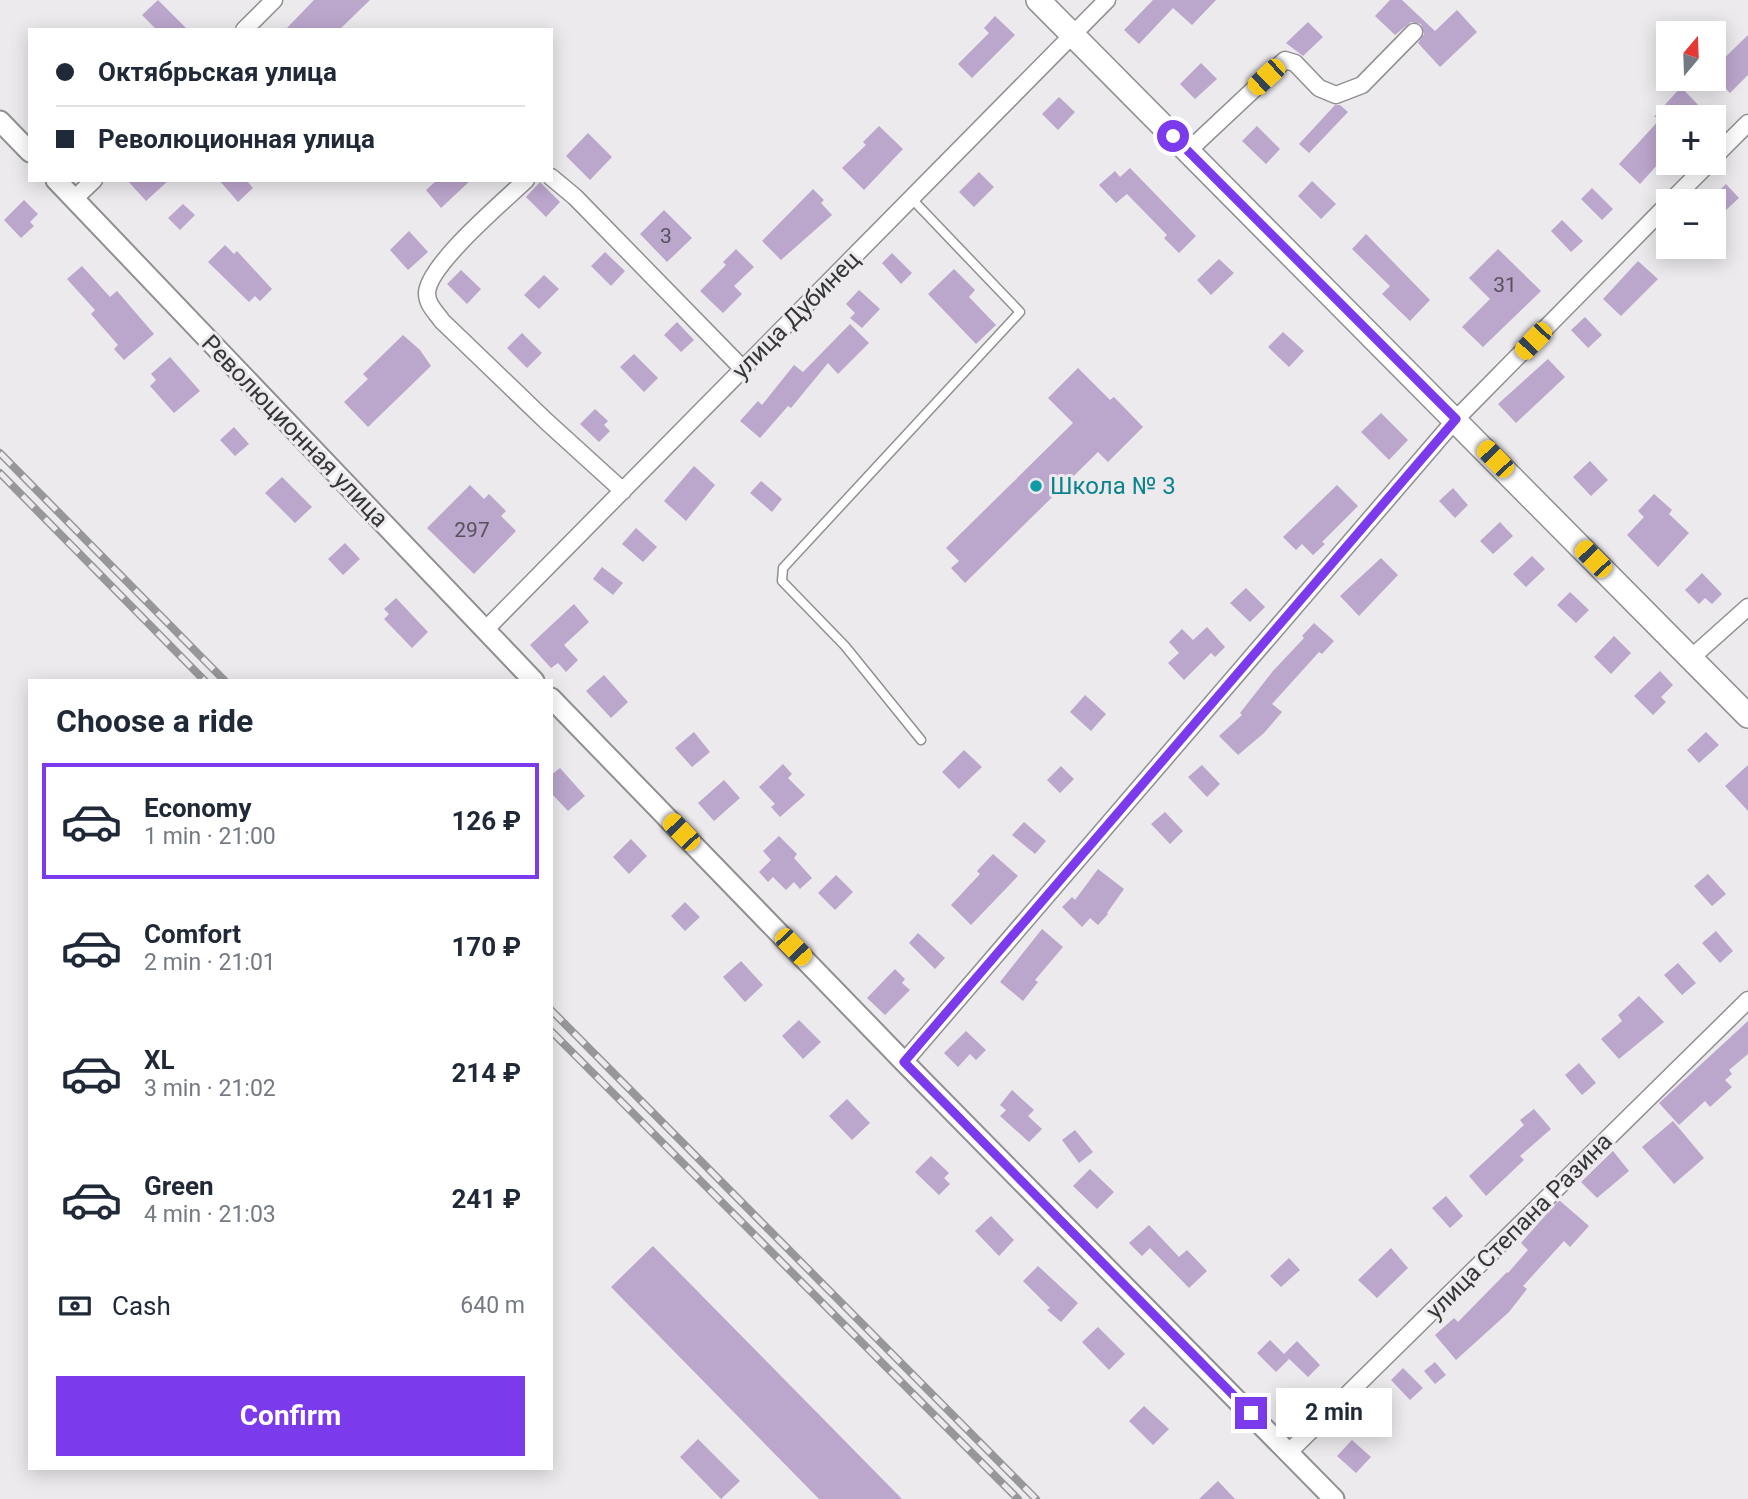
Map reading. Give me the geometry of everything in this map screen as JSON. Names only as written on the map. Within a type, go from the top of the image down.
[{"type":"main road","points":[[1038,0],[1748,716]]},
{"type":"street","points":[[246,28],[274,0]]},
{"type":"street","name":"улица Дубинец","points":[[485,630],[1107,0]]},
{"type":"street","points":[[1188,151],[1284,60],[1295,63],[1319,88],[1336,95],[1362,85],[1413,32]]},
{"type":"street","points":[[0,121],[28,150]]},
{"type":"street","points":[[1726,145],[1748,123]]},
{"type":"street","points":[[1683,189],[1697,175]]},
{"type":"street","points":[[553,179],[576,197],[743,369]]},
{"type":"street","name":"Революционная улица","points":[[58,182],[532,679]]},
{"type":"street","points":[[74,199],[91,182]]},
{"type":"street","points":[[524,182],[436,270],[427,290],[428,302],[442,321],[623,491]]},
{"type":"street","points":[[904,1062],[1456,419],[1656,216]]},
{"type":"street","points":[[1691,658],[1748,607]]},
{"type":"street","points":[[553,700],[904,1062],[1335,1499]]},
{"type":"street","name":"улица Степана Разина","points":[[1289,1452],[1748,1000]]},
{"type":"lane","points":[[911,198],[1020,312],[783,568],[782,581],[845,646],[921,740]]},
{"type":"building","points":[[158,0],[186,28],[155,28],[142,15]]},
{"type":"building","points":[[314,0],[370,0],[341,28],[287,28]]},
{"type":"building","points":[[1153,0],[1216,0],[1192,25],[1173,8],[1139,44],[1124,30]]},
{"type":"building","points":[[1390,0],[1402,0],[1435,31],[1457,10],[1477,32],[1440,67],[1418,43],[1424,34],[1421,24],[1411,22],[1395,35],[1375,16]]},
{"type":"building","points":[[995,16],[1015,35],[972,78],[958,64],[989,33],[984,28]]},
{"type":"building","points":[[1308,22],[1323,37],[1303,56],[1286,43]]},
{"type":"building","points":[[1748,35],[1748,75],[1730,93],[1726,89],[1726,56]]},
{"type":"building","points":[[1201,63],[1217,79],[1195,99],[1180,84]]},
{"type":"building","points":[[1677,91],[1685,91],[1698,105],[1665,105]]},
{"type":"building","points":[[1059,97],[1075,112],[1058,130],[1042,114]]},
{"type":"building","points":[[1335,105],[1340,105],[1348,112],[1309,153],[1299,144]]},
{"type":"building","points":[[1656,124],[1656,166],[1640,184],[1619,164]]},
{"type":"building","points":[[879,126],[903,149],[864,190],[842,168],[866,145],[863,142]]},
{"type":"building","points":[[1257,126],[1280,149],[1266,164],[1242,141]]},
{"type":"building","points":[[588,133],[612,157],[590,180],[566,156]]},
{"type":"building","points":[[1130,168],[1196,236],[1179,253],[1164,238],[1167,235],[1127,194],[1116,203],[1099,185],[1115,171],[1120,177]]},
{"type":"building","points":[[979,172],[994,187],[974,207],[959,192]]},
{"type":"building","points":[[1312,181],[1336,204],[1321,219],[1298,196]]},
{"type":"building","points":[[129,182],[167,182],[146,201]]},
{"type":"building","points":[[221,182],[248,182],[253,188],[238,202]]},
{"type":"building","points":[[435,182],[469,182],[441,208],[426,190]]},
{"type":"building","points":[[540,182],[560,202],[546,217],[526,197]]},
{"type":"building","points":[[1726,184],[1739,198],[1726,210],[1726,189],[1721,189]]},
{"type":"building","points":[[1592,188],[1613,209],[1602,220],[1581,199]]},
{"type":"building","points":[[813,189],[824,200],[821,203],[832,215],[781,260],[762,241]]},
{"type":"building","points":[[24,200],[38,214],[30,222],[34,226],[21,238],[4,220]]},
{"type":"building","points":[[183,204],[195,215],[180,230],[168,218]]},
{"type":"building","points":[[664,210],[692,238],[667,262],[640,234]]},
{"type":"building","points":[[1562,220],[1583,241],[1571,252],[1551,231]]},
{"type":"building","points":[[409,231],[428,252],[408,270],[390,250]]},
{"type":"building","points":[[1366,234],[1430,300],[1410,321],[1382,294],[1390,286],[1352,249]]},
{"type":"building","points":[[225,245],[234,254],[237,251],[272,289],[260,301],[255,296],[249,302],[208,262]]},
{"type":"building","points":[[736,249],[754,267],[734,286],[742,294],[723,313],[700,291],[726,265],[723,262]]},
{"type":"building","points":[[1498,249],[1541,291],[1483,347],[1462,327],[1490,299],[1469,278]]},
{"type":"building","points":[[605,252],[625,271],[611,286],[591,266]]},
{"type":"building","points":[[892,253],[912,273],[901,284],[882,263]]},
{"type":"building","points":[[1219,259],[1234,273],[1211,295],[1197,280]]},
{"type":"building","points":[[1638,261],[1658,279],[1621,316],[1603,299]]},
{"type":"building","points":[[82,266],[110,297],[117,291],[154,334],[124,360],[114,349],[118,345],[91,314],[95,310],[67,279]]},
{"type":"building","points":[[954,269],[975,290],[969,297],[996,325],[976,344],[928,294]]},
{"type":"building","points":[[461,270],[481,289],[467,304],[447,284]]},
{"type":"building","points":[[544,275],[559,289],[539,309],[524,295]]},
{"type":"building","points":[[859,290],[880,309],[862,328],[850,318],[855,313],[846,304]]},
{"type":"building","points":[[1585,317],[1602,335],[1588,348],[1571,330]]},
{"type":"building","points":[[677,322],[694,340],[681,352],[664,335]]},
{"type":"building","points":[[850,324],[869,343],[838,374],[828,363],[791,408],[788,406],[760,438],[740,421],[758,401],[762,405],[794,365],[803,372]]},
{"type":"building","points":[[1283,332],[1304,351],[1289,367],[1268,347]]},
{"type":"building","points":[[522,333],[542,353],[527,368],[507,348]]},
{"type":"building","points":[[403,335],[420,350],[431,366],[368,427],[344,402],[368,379],[363,374]]},
{"type":"building","points":[[634,354],[658,378],[644,392],[620,367]]},
{"type":"building","points":[[170,357],[200,391],[174,413],[150,386],[156,380],[151,374]]},
{"type":"building","points":[[1548,359],[1565,377],[1516,423],[1498,404]]},
{"type":"building","name":"Школа № 3","points":[[1078,368],[1110,400],[1114,397],[1143,427],[1108,462],[1098,452],[965,583],[951,568],[959,561],[946,548],[1073,423],[1048,398]]},
{"type":"building","points":[[595,409],[608,421],[604,425],[610,431],[599,442],[580,424]]},
{"type":"building","points":[[1381,413],[1408,440],[1389,460],[1361,432]]},
{"type":"building","points":[[234,427],[249,444],[235,456],[220,440]]},
{"type":"building","points":[[1590,461],[1608,480],[1591,496],[1573,477]]},
{"type":"building","points":[[694,466],[715,485],[686,521],[664,501]]},
{"type":"building","points":[[282,477],[312,507],[295,523],[265,493]]},
{"type":"building","points":[[761,481],[782,499],[772,512],[750,493]]},
{"type":"building","points":[[470,485],[484,499],[489,494],[506,511],[501,516],[516,531],[474,574],[427,528]]},
{"type":"building","points":[[1337,485],[1358,506],[1322,542],[1325,544],[1313,555],[1302,544],[1296,550],[1283,537]]},
{"type":"building","points":[[1453,488],[1468,505],[1455,518],[1439,501]]},
{"type":"building","points":[[1654,494],[1672,510],[1669,514],[1689,533],[1658,567],[1627,535],[1644,517],[1638,511]]},
{"type":"building","points":[[1500,522],[1513,536],[1493,554],[1480,541]]},
{"type":"building","points":[[636,528],[657,547],[643,562],[622,544]]},
{"type":"building","points":[[345,543],[360,559],[343,575],[328,559]]},
{"type":"building","points":[[1532,556],[1545,569],[1526,587],[1513,574]]},
{"type":"building","points":[[1381,558],[1398,575],[1359,616],[1340,596]]},
{"type":"building","points":[[602,567],[623,583],[613,595],[593,579]]},
{"type":"building","points":[[1702,573],[1722,594],[1712,604],[1705,598],[1699,604],[1685,590]]},
{"type":"building","points":[[1246,588],[1265,607],[1250,622],[1230,603]]},
{"type":"building","points":[[1570,592],[1589,610],[1576,623],[1557,605]]},
{"type":"building","points":[[396,598],[428,632],[412,648],[384,619],[389,614],[384,609]]},
{"type":"building","points":[[574,604],[589,622],[564,645],[578,660],[566,672],[558,663],[551,668],[530,645]]},
{"type":"building","points":[[1314,623],[1334,641],[1322,654],[1319,652],[1272,704],[1282,712],[1264,733],[1238,755],[1219,736],[1242,715],[1240,713]]},
{"type":"building","points":[[1207,627],[1225,647],[1215,657],[1211,653],[1184,680],[1168,663],[1179,653],[1169,642],[1182,629],[1193,640]]},
{"type":"building","points":[[1614,636],[1631,653],[1611,674],[1594,657]]},
{"type":"building","points":[[1660,671],[1673,685],[1661,697],[1666,702],[1653,715],[1634,696]]},
{"type":"building","points":[[604,675],[628,702],[611,718],[586,691]]},
{"type":"building","points":[[1085,695],[1106,714],[1091,731],[1070,712]]},
{"type":"building","points":[[694,732],[710,752],[692,767],[675,748]]},
{"type":"building","points":[[1706,732],[1719,745],[1699,763],[1687,750]]},
{"type":"building","points":[[964,750],[982,767],[959,789],[942,772]]},
{"type":"building","points":[[783,764],[792,774],[788,778],[805,795],[780,817],[771,807],[775,804],[759,787]]},
{"type":"building","points":[[1202,765],[1220,784],[1207,797],[1188,777]]},
{"type":"building","points":[[1748,765],[1748,811],[1725,786]]},
{"type":"building","points":[[1061,766],[1074,779],[1060,793],[1047,780]]},
{"type":"building","points":[[560,768],[585,796],[568,811],[553,795],[553,773]]},
{"type":"building","points":[[724,780],[740,798],[714,821],[698,803]]},
{"type":"building","points":[[1165,812],[1183,831],[1170,844],[1151,824]]},
{"type":"building","points":[[1024,822],[1046,841],[1035,854],[1012,835]]},
{"type":"building","points":[[779,836],[797,854],[794,858],[812,878],[800,889],[794,882],[786,890],[773,877],[768,882],[759,872],[771,860],[763,851]]},
{"type":"building","points":[[631,839],[647,856],[629,874],[613,857]]},
{"type":"building","points":[[993,854],[1018,876],[971,925],[951,905],[980,874],[977,871]]},
{"type":"building","points":[[1098,869],[1124,889],[1098,925],[1090,918],[1082,927],[1062,907],[1072,897],[1075,900]]},
{"type":"building","points":[[1708,874],[1726,894],[1712,906],[1694,886]]},
{"type":"building","points":[[836,875],[853,892],[835,910],[818,893]]},
{"type":"building","points":[[685,902],[700,917],[685,931],[671,916]]},
{"type":"building","points":[[1042,929],[1063,947],[1035,980],[1038,982],[1023,1001],[1000,982]]},
{"type":"building","points":[[1716,931],[1733,951],[1720,963],[1702,943]]},
{"type":"building","points":[[918,933],[945,958],[935,969],[909,943]]},
{"type":"building","points":[[741,961],[763,985],[745,1002],[723,977]]},
{"type":"building","points":[[1678,963],[1696,983],[1682,995],[1664,975]]},
{"type":"building","points":[[895,969],[905,979],[902,983],[910,990],[885,1015],[867,998]]},
{"type":"building","points":[[1639,996],[1664,1022],[1619,1059],[1601,1039],[1622,1021],[1618,1015]]},
{"type":"building","points":[[799,1020],[821,1042],[803,1059],[782,1036]]},
{"type":"building","points":[[1748,1021],[1748,1054],[1729,1070],[1732,1074],[1725,1080],[1732,1087],[1710,1107],[1705,1101],[1679,1125],[1659,1103]]},
{"type":"building","points":[[966,1031],[986,1050],[976,1060],[970,1054],[958,1067],[944,1053]]},
{"type":"building","points":[[1579,1063],[1596,1083],[1582,1095],[1565,1075]]},
{"type":"building","points":[[1012,1090],[1034,1110],[1028,1116],[1042,1129],[1029,1142],[1000,1116],[1006,1110],[1000,1105]]},
{"type":"building","points":[[847,1099],[870,1123],[852,1140],[829,1116]]},
{"type":"building","points":[[1534,1109],[1551,1129],[1520,1156],[1524,1160],[1486,1196],[1469,1176],[1524,1125],[1520,1120]]},
{"type":"building","points":[[1673,1121],[1704,1158],[1674,1184],[1642,1147]]},
{"type":"building","points":[[1075,1130],[1093,1152],[1079,1163],[1062,1140]]},
{"type":"building","points":[[1613,1151],[1629,1171],[1597,1198],[1581,1182]]},
{"type":"building","points":[[931,1156],[949,1173],[944,1178],[950,1184],[939,1195],[915,1172]]},
{"type":"building","points":[[1090,1169],[1114,1192],[1097,1209],[1073,1186]]},
{"type":"building","points":[[1446,1196],[1463,1216],[1450,1228],[1432,1208]]},
{"type":"building","points":[[1559,1200],[1589,1226],[1570,1247],[1564,1241],[1523,1286],[1527,1289],[1509,1312],[1456,1360],[1435,1335],[1454,1318],[1458,1322],[1508,1273],[1528,1250],[1521,1243]]},
{"type":"building","points":[[991,1216],[1014,1240],[999,1256],[975,1231]]},
{"type":"building","points":[[1149,1225],[1179,1257],[1187,1250],[1207,1271],[1189,1288],[1150,1248],[1142,1256],[1129,1243]]},
{"type":"building","points":[[653,1246],[902,1499],[819,1499],[611,1287]]},
{"type":"building","points":[[1391,1248],[1408,1268],[1377,1298],[1358,1280]]},
{"type":"building","points":[[1289,1258],[1300,1270],[1281,1287],[1270,1276]]},
{"type":"building","points":[[1038,1266],[1078,1303],[1061,1322],[1047,1310],[1050,1308],[1023,1281]]},
{"type":"building","points":[[1098,1327],[1125,1354],[1109,1370],[1082,1342]]},
{"type":"building","points":[[1270,1340],[1289,1359],[1276,1372],[1257,1353]]},
{"type":"building","points":[[1297,1341],[1320,1365],[1308,1377],[1284,1354]]},
{"type":"building","points":[[1435,1362],[1446,1375],[1435,1384],[1424,1371]]},
{"type":"building","points":[[1403,1368],[1423,1388],[1410,1400],[1391,1380]]},
{"type":"building","points":[[1365,1400],[1384,1418],[1370,1434],[1350,1416]]},
{"type":"building","points":[[1144,1406],[1169,1429],[1153,1445],[1129,1421]]},
{"type":"building","points":[[698,1439],[740,1481],[721,1499],[680,1457]]},
{"type":"building","points":[[1352,1440],[1371,1457],[1356,1473],[1337,1456]]},
{"type":"building","points":[[1218,1481],[1235,1499],[1199,1499]]},
{"type":"railway","points":[[0,453],[223,679]]},
{"type":"railway","points":[[0,473],[203,679]]},
{"type":"railway","points":[[553,1012],[1036,1499]]},
{"type":"railway","points":[[553,1033],[1018,1499]]},
{"type":"place","name":"Школа № 3","points":[[1036,486]]},
{"type":"route","points":[[1173,136],[1456,419],[904,1062],[1251,1413]]}]
